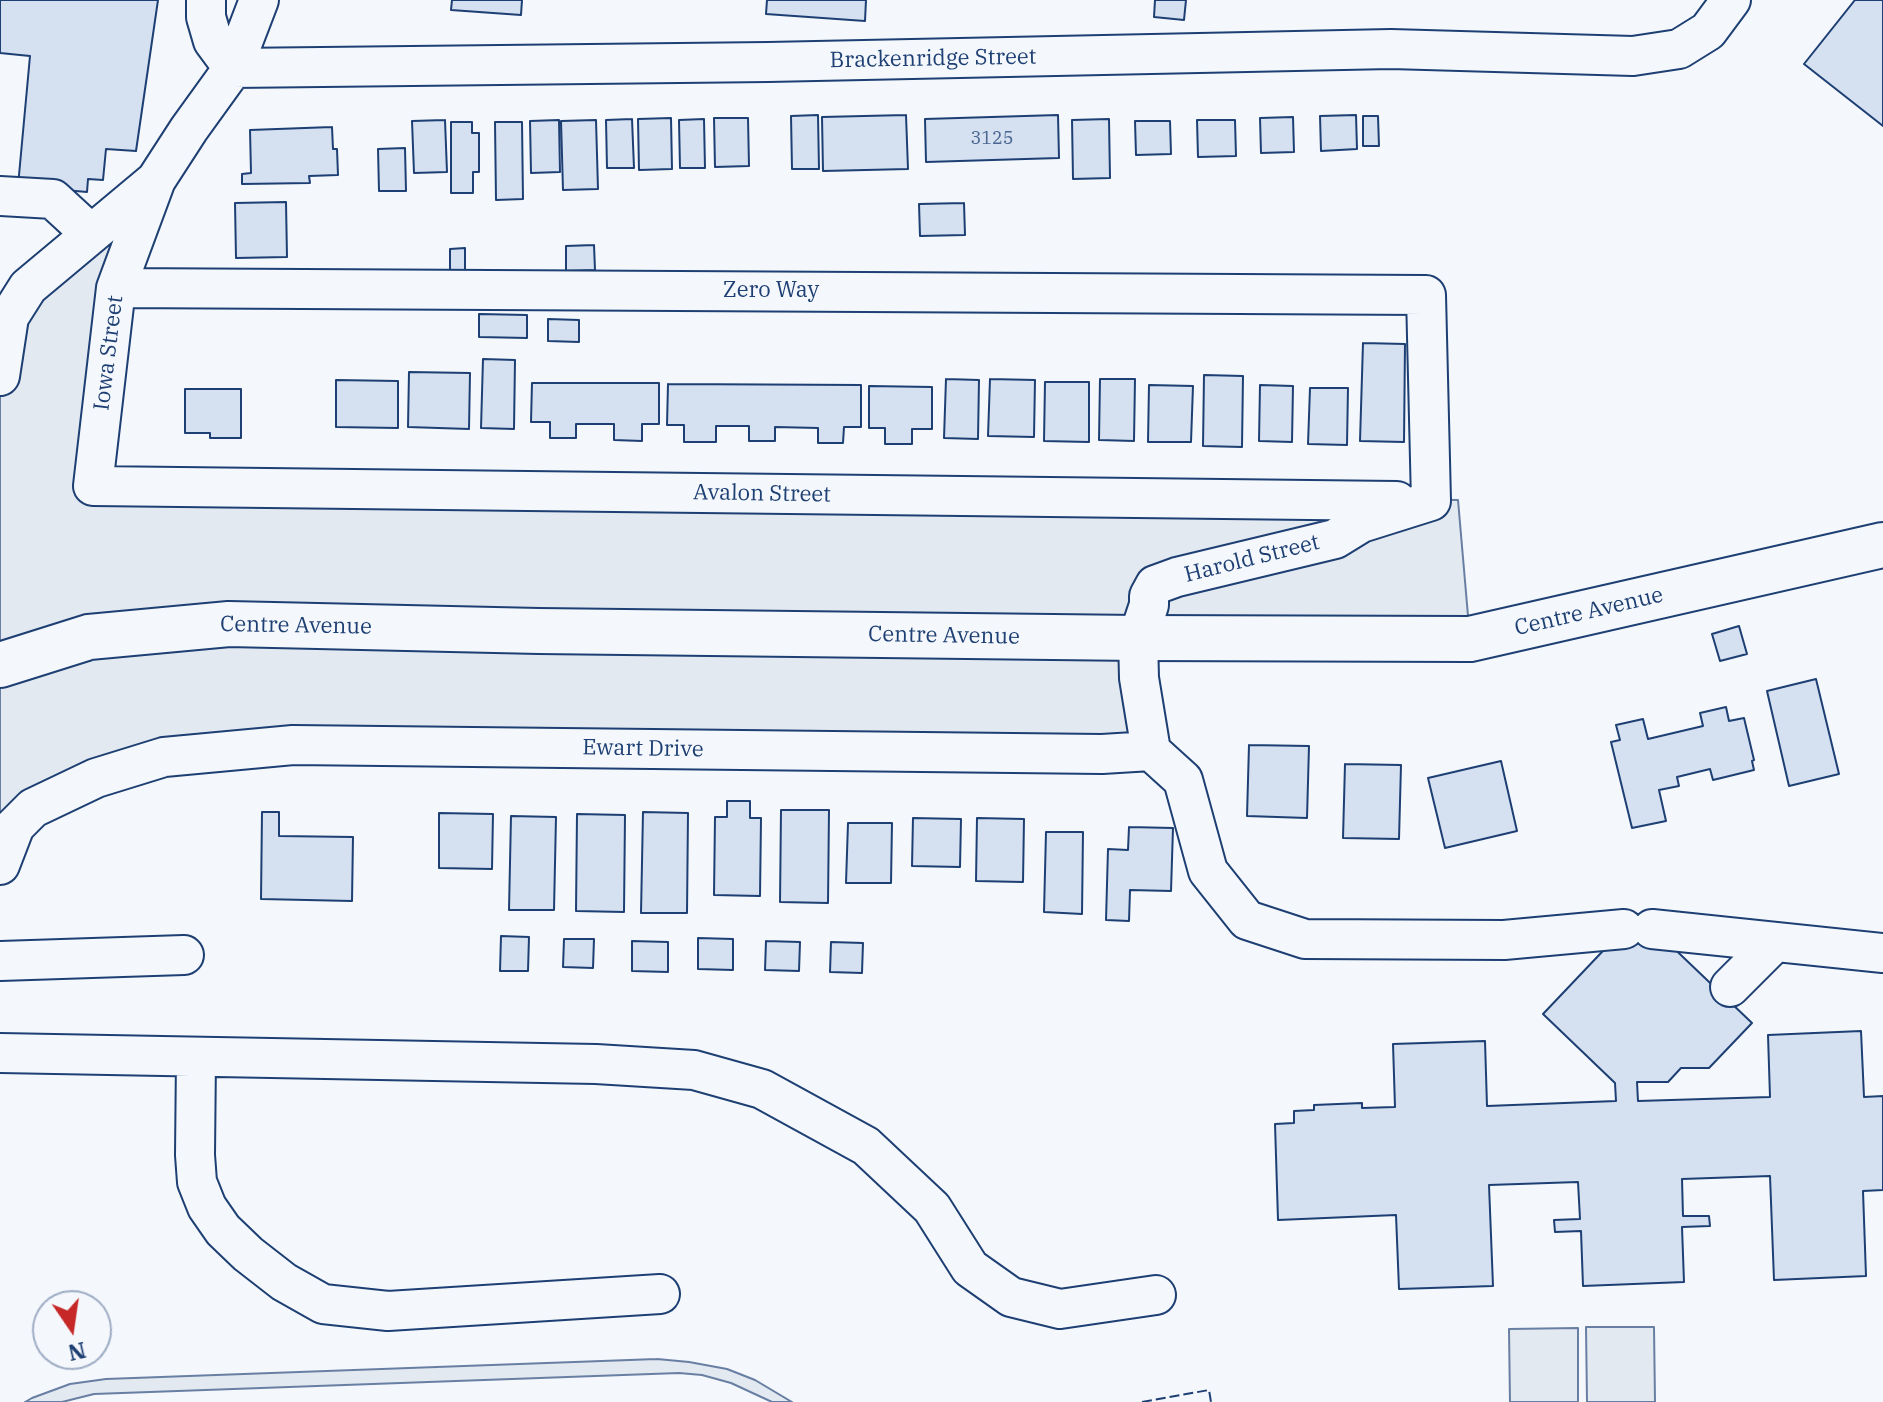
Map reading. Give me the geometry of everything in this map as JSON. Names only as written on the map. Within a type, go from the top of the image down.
[{"type":"main road","name":"Centre Avenue","points":[[0,665],[89,637],[229,624],[539,631],[1470,639],[1883,545]]},
{"type":"street","points":[[206,0],[206,17],[213,41],[233,68]]},
{"type":"street","points":[[0,376],[9,317],[28,287],[156,180],[233,68],[259,0]]},
{"type":"street","name":"Brackenridge Street","points":[[233,68],[784,62],[1391,49],[1633,56],[1679,49],[1708,31],[1731,0]]},
{"type":"street","name":"Iowa Street","points":[[93,486],[116,288],[156,180]]},
{"type":"street","points":[[0,196],[53,199],[91,234]]},
{"type":"street","name":"Zero Way","points":[[116,288],[1426,295],[1431,501]]},
{"type":"street","name":"Avalon Street","points":[[93,486],[1431,501]]},
{"type":"street","name":"Harold Street","points":[[1138,638],[1155,585],[1335,539],[1361,523],[1431,501]]},
{"type":"street","points":[[1138,638],[1139,678],[1151,751],[1183,780],[1208,871],[1247,920],[1305,939],[1504,940],[1638,929],[1775,942],[1882,961]]},
{"type":"street","name":"Ewart Drive","points":[[0,865],[15,826],[33,808],[96,778],[164,757],[293,745],[1102,754],[1151,751]]},
{"type":"street","points":[[1730,987],[1775,942]]},
{"type":"street","points":[[0,961],[184,955]]},
{"type":"street","points":[[0,1053],[596,1064],[694,1070],[762,1089],[866,1146],[932,1208],[970,1268],[1011,1297],[1060,1309],[1156,1295]]},
{"type":"street","points":[[196,1057],[195,1155],[197,1182],[207,1207],[223,1230],[248,1254],[284,1282],[323,1304],[388,1311],[660,1294]]},
{"type":"shaded area","points":[[156,180],[93,485],[1458,500],[1470,639],[1139,638],[1151,751],[293,745],[33,808],[0,865],[0,308]]},
{"type":"shaded area","points":[[1586,1327],[1654,1327],[1655,1402],[1587,1402]]},
{"type":"shaded area","points":[[1578,1328],[1578,1402],[1510,1402],[1509,1329]]},
{"type":"shaded area","points":[[657,1359],[727,1369],[755,1380],[792,1402],[772,1402],[731,1383],[679,1373],[94,1394],[62,1402],[25,1402],[70,1384],[106,1379]]},
{"type":"building","points":[[0,0],[158,0],[136,151],[106,149],[103,180],[88,179],[87,192],[18,186],[30,56],[0,53]]},
{"type":"building","points":[[452,0],[522,0],[521,15],[451,10]]},
{"type":"building","points":[[767,0],[866,0],[865,21],[766,14]]},
{"type":"building","points":[[1155,0],[1186,0],[1184,20],[1154,17]]},
{"type":"building","points":[[1855,0],[1883,0],[1883,126],[1804,64]]},
{"type":"building","points":[[818,115],[819,169],[792,169],[791,116]]},
{"type":"building","points":[[906,115],[908,169],[823,171],[822,117]]},
{"type":"building","points":[[1058,115],[1059,158],[926,162],[925,119]]},
{"type":"building","points":[[1356,115],[1357,149],[1321,151],[1320,116]]},
{"type":"building","points":[[1363,116],[1378,116],[1379,146],[1363,146]]},
{"type":"building","points":[[1293,117],[1294,152],[1261,153],[1260,118]]},
{"type":"building","points":[[671,118],[672,169],[639,170],[638,119]]},
{"type":"building","points":[[714,118],[748,118],[749,166],[715,167]]},
{"type":"building","points":[[632,119],[634,168],[607,168],[606,120]]},
{"type":"building","points":[[704,119],[705,168],[680,168],[679,120]]},
{"type":"building","points":[[1109,119],[1110,178],[1073,179],[1072,120]]},
{"type":"building","points":[[445,120],[447,172],[414,173],[412,121]]},
{"type":"building","points":[[559,120],[560,172],[531,173],[530,121]]},
{"type":"building","points":[[596,120],[598,189],[563,190],[561,121]]},
{"type":"building","points":[[1197,120],[1235,120],[1236,156],[1198,157]]},
{"type":"building","points":[[1135,121],[1170,121],[1171,154],[1136,155]]},
{"type":"building","points":[[451,122],[472,122],[472,133],[479,133],[479,172],[473,172],[473,193],[451,193]]},
{"type":"building","points":[[495,122],[522,122],[523,199],[496,200]]},
{"type":"building","points":[[332,127],[338,175],[309,176],[310,183],[242,184],[242,174],[251,173],[250,130]]},
{"type":"building","points":[[405,148],[406,191],[379,191],[378,149]]},
{"type":"building","points":[[286,202],[287,257],[236,258],[235,203]]},
{"type":"building","points":[[964,203],[965,235],[920,236],[919,204]]},
{"type":"building","points":[[594,245],[595,270],[566,271],[566,246]]},
{"type":"building","points":[[465,248],[465,270],[450,271],[450,249]]},
{"type":"building","points":[[479,314],[527,315],[527,338],[479,337]]},
{"type":"building","points":[[548,319],[579,320],[579,342],[548,341]]},
{"type":"building","points":[[1363,343],[1405,344],[1404,442],[1360,441]]},
{"type":"building","points":[[483,359],[515,360],[514,429],[481,428]]},
{"type":"building","points":[[409,372],[470,373],[469,429],[408,427]]},
{"type":"building","points":[[1204,375],[1243,376],[1242,447],[1203,446]]},
{"type":"building","points":[[946,379],[979,380],[978,439],[944,438]]},
{"type":"building","points":[[990,379],[1035,380],[1034,437],[988,436]]},
{"type":"building","points":[[1100,379],[1135,379],[1134,441],[1099,440]]},
{"type":"building","points":[[336,380],[398,381],[398,428],[336,427]]},
{"type":"building","points":[[1045,382],[1089,382],[1089,442],[1044,441]]},
{"type":"building","points":[[532,383],[659,383],[659,424],[642,424],[642,441],[614,440],[614,424],[576,424],[576,438],[550,438],[550,422],[531,422]]},
{"type":"building","points":[[668,384],[861,385],[861,427],[844,427],[843,443],[818,443],[818,428],[775,427],[775,441],[749,441],[749,426],[716,426],[716,442],[684,442],[684,425],[667,425]]},
{"type":"building","points":[[1149,385],[1193,386],[1191,442],[1148,442]]},
{"type":"building","points":[[1260,385],[1293,386],[1292,442],[1259,441]]},
{"type":"building","points":[[869,386],[932,387],[932,429],[912,429],[912,444],[885,444],[885,428],[869,428]]},
{"type":"building","points":[[1310,388],[1348,388],[1347,445],[1308,444]]},
{"type":"building","points":[[185,389],[241,389],[241,438],[210,438],[210,433],[185,433]]},
{"type":"building","points":[[1739,626],[1747,654],[1720,661],[1712,634]]},
{"type":"building","points":[[1816,679],[1839,774],[1789,786],[1767,691]]},
{"type":"building","points":[[1726,707],[1729,721],[1744,718],[1754,770],[1713,780],[1710,769],[1677,777],[1679,786],[1659,790],[1666,821],[1632,828],[1611,742],[1620,740],[1616,725],[1643,719],[1648,739],[1703,726],[1700,713]]},
{"type":"building","points":[[1249,745],[1309,746],[1307,818],[1247,816]]},
{"type":"building","points":[[1501,761],[1517,831],[1445,848],[1428,778]]},
{"type":"building","points":[[1345,764],[1401,765],[1399,839],[1343,838]]},
{"type":"building","points":[[727,801],[750,801],[750,818],[761,818],[760,896],[714,895],[715,817],[727,817]]},
{"type":"building","points":[[781,810],[829,810],[828,903],[780,902]]},
{"type":"building","points":[[262,812],[279,812],[279,836],[353,837],[352,901],[261,899]]},
{"type":"building","points":[[643,812],[688,813],[687,913],[641,913]]},
{"type":"building","points":[[439,813],[493,814],[492,869],[439,868]]},
{"type":"building","points":[[577,814],[625,815],[624,912],[576,911]]},
{"type":"building","points":[[511,816],[556,817],[554,910],[509,910]]},
{"type":"building","points":[[913,818],[961,819],[960,867],[912,866]]},
{"type":"building","points":[[977,818],[1024,819],[1023,882],[976,881]]},
{"type":"building","points":[[848,823],[892,823],[891,883],[846,883]]},
{"type":"building","points":[[1129,827],[1173,828],[1171,891],[1130,890],[1129,921],[1106,920],[1108,849],[1128,850]]},
{"type":"building","points":[[1046,832],[1083,832],[1082,914],[1044,912]]},
{"type":"building","points":[[1638,914],[1752,1023],[1709,1068],[1681,1068],[1668,1082],[1637,1082],[1638,1101],[1770,1097],[1768,1035],[1861,1031],[1864,1097],[1883,1096],[1883,1190],[1863,1191],[1866,1276],[1774,1280],[1770,1176],[1682,1179],[1683,1216],[1709,1216],[1710,1226],[1682,1227],[1684,1282],[1583,1286],[1581,1231],[1555,1232],[1554,1220],[1580,1219],[1578,1182],[1489,1185],[1493,1286],[1399,1289],[1396,1215],[1278,1220],[1275,1124],[1294,1123],[1294,1111],[1314,1110],[1314,1105],[1362,1103],[1362,1108],[1395,1107],[1393,1044],[1485,1041],[1487,1106],[1616,1101],[1615,1083],[1543,1014]]},
{"type":"building","points":[[501,936],[529,937],[528,971],[500,971]]},
{"type":"building","points":[[698,938],[733,939],[733,970],[698,969]]},
{"type":"building","points":[[564,939],[594,939],[593,968],[563,967]]},
{"type":"building","points":[[632,941],[668,942],[668,972],[632,971]]},
{"type":"building","points":[[766,941],[800,942],[799,971],[765,970]]},
{"type":"building","points":[[831,942],[863,943],[862,973],[830,972]]},
{"type":"fence","points":[[1142,1402],[1209,1390],[1211,1402]]}]
